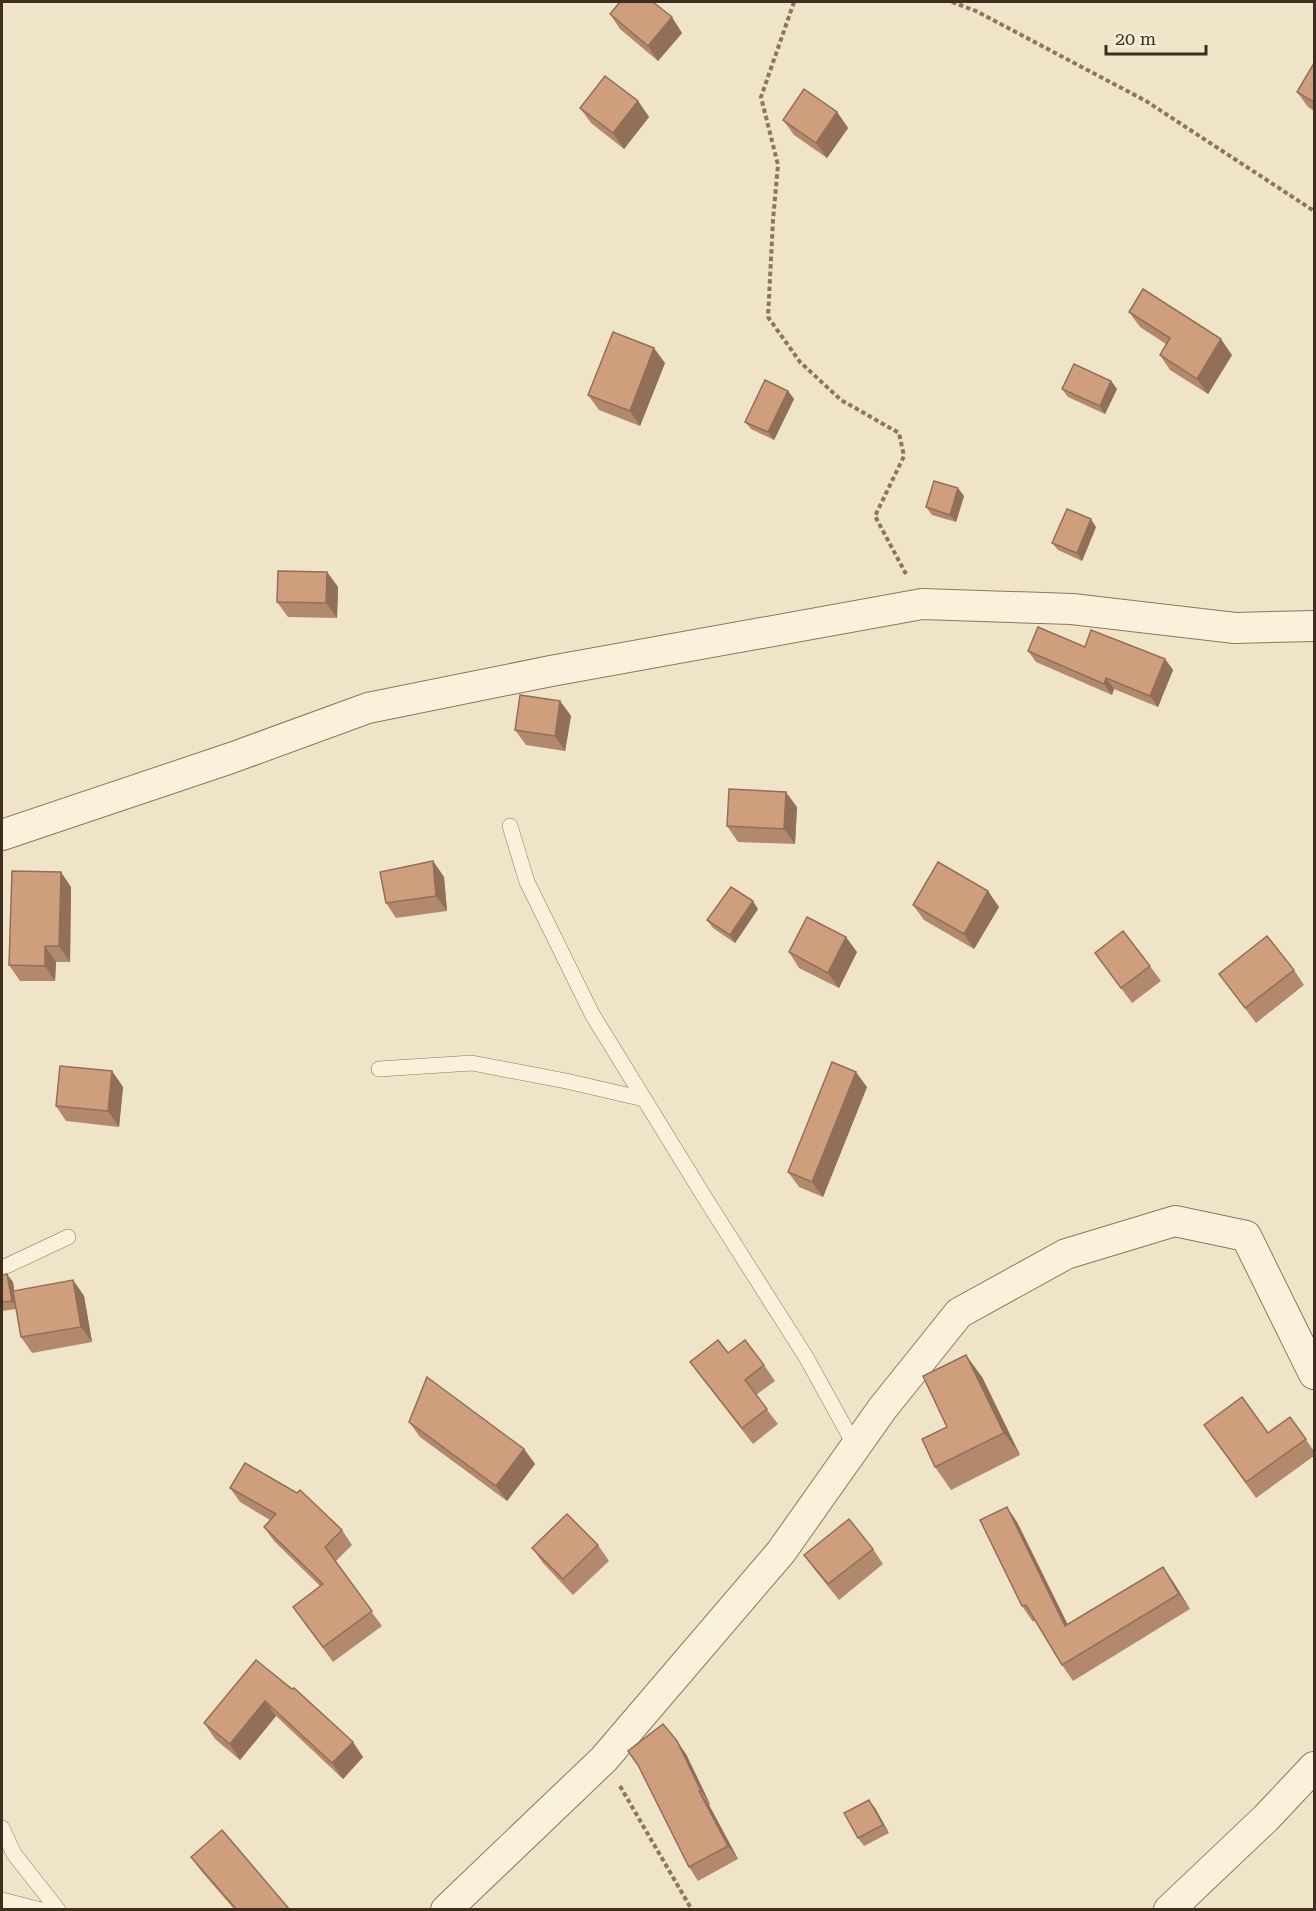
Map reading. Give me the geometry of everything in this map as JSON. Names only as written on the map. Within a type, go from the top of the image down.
[{"type":"street","points":[[2,835],[231,758],[368,708],[551,671],[922,604],[1072,609],[1235,628],[1314,626]]},
{"type":"street","points":[[446,1910],[604,1759],[781,1552],[882,1409],[959,1313],[1066,1254],[1175,1221],[1246,1236],[1314,1374]]},
{"type":"street","points":[[1169,1910],[1266,1818],[1314,1767]]},
{"type":"lane","points":[[510,826],[532,892],[592,1014],[806,1357],[855,1446]]},
{"type":"lane","points":[[379,1069],[472,1063],[644,1099]]},
{"type":"lane","points":[[2,1268],[68,1237]]},
{"type":"lane","points":[[2,1828],[14,1854],[58,1910]]},
{"type":"lane","points":[[2,1900],[41,1910]]},
{"type":"path","points":[[794,2],[761,97],[778,165],[768,317],[800,362],[841,400],[899,433],[904,456],[875,516],[922,604]]},
{"type":"path","points":[[952,2],[976,11],[1146,101],[1314,211]]},
{"type":"path","points":[[604,1759],[692,1910]]},
{"type":"building","points":[[620,2],[653,2],[672,17],[648,46],[610,14]]},
{"type":"building","points":[[1314,63],[1314,102],[1297,92]]},
{"type":"building","points":[[605,76],[638,101],[613,133],[580,108]]},
{"type":"building","points":[[804,89],[837,112],[816,143],[783,120]]},
{"type":"building","points":[[1143,289],[1221,339],[1197,379],[1160,355],[1170,338],[1129,312]]},
{"type":"building","points":[[613,332],[654,348],[630,411],[588,395]]},
{"type":"building","points":[[1074,364],[1111,381],[1100,406],[1062,389]]},
{"type":"building","points":[[765,380],[788,391],[768,432],[745,422]]},
{"type":"building","points":[[934,481],[958,488],[950,515],[926,507]]},
{"type":"building","points":[[1067,509],[1091,519],[1077,553],[1052,543]]},
{"type":"building","points":[[278,571],[327,572],[326,603],[277,602]]},
{"type":"building","points":[[1038,627],[1085,647],[1091,630],[1165,659],[1150,696],[1106,678],[1104,684],[1028,651]]},
{"type":"building","points":[[520,695],[560,701],[555,736],[515,730]]},
{"type":"building","points":[[729,789],[786,792],[784,829],[727,826]]},
{"type":"building","points":[[433,861],[436,896],[386,903],[380,872]]},
{"type":"building","points":[[938,862],[988,891],[964,934],[913,905]]},
{"type":"building","points":[[12,871],[61,872],[59,946],[45,946],[45,966],[9,965]]},
{"type":"building","points":[[731,887],[753,901],[730,935],[707,920]]},
{"type":"building","points":[[807,917],[846,937],[828,973],[789,952]]},
{"type":"building","points":[[1123,931],[1150,966],[1121,988],[1095,953]]},
{"type":"building","points":[[1267,936],[1294,970],[1245,1008],[1219,974]]},
{"type":"building","points":[[832,1062],[856,1072],[812,1182],[788,1172]]},
{"type":"building","points":[[60,1066],[112,1071],[108,1111],[56,1106]]},
{"type":"building","points":[[7,1274],[12,1301],[2,1302],[2,1275]]},
{"type":"building","points":[[73,1280],[81,1327],[21,1337],[13,1291]]},
{"type":"building","points":[[718,1340],[728,1353],[745,1340],[764,1365],[745,1380],[767,1409],[742,1428],[690,1362]]},
{"type":"building","points":[[966,1355],[1004,1433],[935,1467],[922,1439],[947,1427],[923,1376]]},
{"type":"building","points":[[427,1377],[524,1449],[496,1486],[409,1422]]},
{"type":"building","points":[[1242,1397],[1268,1433],[1290,1417],[1306,1439],[1246,1482],[1204,1425]]},
{"type":"building","points":[[245,1463],[297,1493],[300,1490],[342,1530],[325,1547],[372,1611],[323,1647],[293,1607],[323,1584],[264,1527],[276,1514],[230,1488]]},
{"type":"building","points":[[1007,1507],[1065,1626],[1163,1567],[1179,1594],[1062,1665],[1026,1605],[1022,1606],[980,1520]]},
{"type":"building","points":[[567,1514],[598,1545],[563,1579],[532,1548]]},
{"type":"building","points":[[849,1519],[873,1549],[828,1584],[804,1555]]},
{"type":"building","points":[[256,1660],[292,1689],[294,1688],[353,1742],[332,1763],[265,1701],[230,1744],[204,1723]]},
{"type":"building","points":[[663,1724],[677,1741],[701,1791],[699,1791],[728,1846],[689,1867],[638,1765],[628,1751]]},
{"type":"building","points":[[869,1800],[883,1825],[858,1838],[844,1813]]},
{"type":"building","points":[[222,1830],[290,1910],[237,1910],[191,1857]]}]
